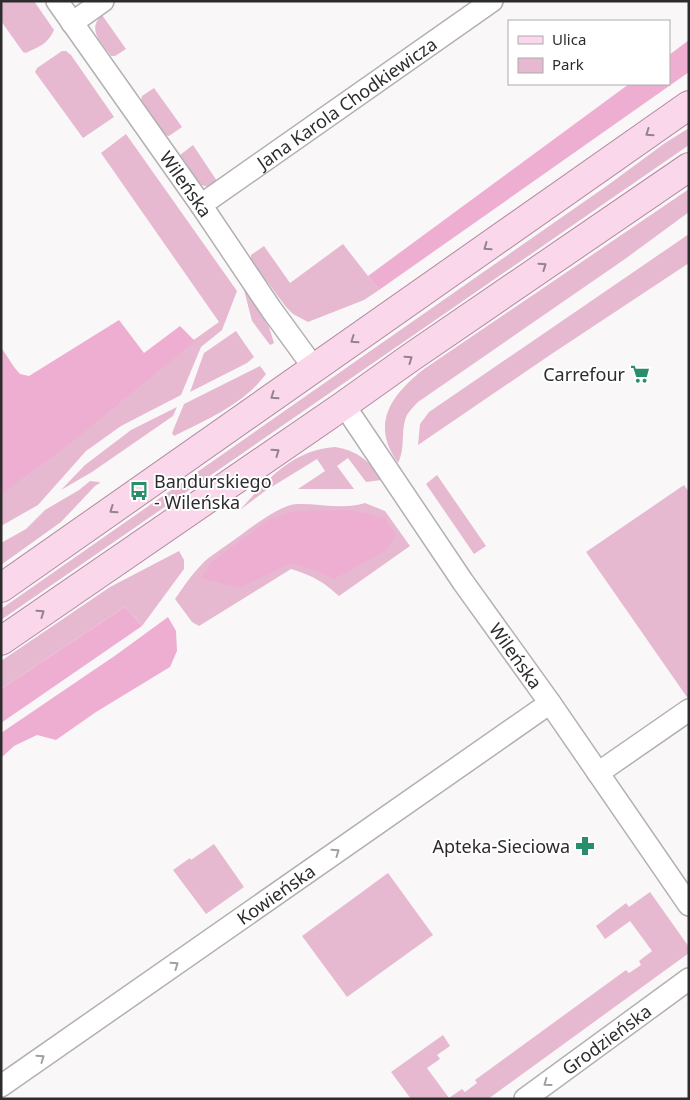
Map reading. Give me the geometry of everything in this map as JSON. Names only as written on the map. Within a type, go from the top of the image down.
[{"type":"main road","points":[[1,588],[689,105]]},
{"type":"main road","points":[[1,641],[619,214],[689,168]]},
{"type":"street","name":"Wileńska","points":[[57,1],[314,368]]},
{"type":"street","points":[[72,23],[104,1]]},
{"type":"street","name":"Jana Karola Chodkiewicza","points":[[201,205],[492,1]]},
{"type":"street","name":"Wileńska","points":[[344,404],[463,582],[550,703],[689,905]]},
{"type":"street","name":"Kowieńska","points":[[1,1086],[550,703]]},
{"type":"street","points":[[598,772],[689,710]]},
{"type":"street","name":"Grodzieńska","points":[[525,1099],[689,979]]},
{"type":"green space","points":[[1,1],[34,1],[54,30],[49,39],[39,47],[26,53],[23,52],[1,21]]},
{"type":"green space","points":[[102,15],[126,49],[115,56],[111,56],[95,31],[97,21]]},
{"type":"green space","points":[[62,51],[66,51],[71,55],[114,117],[83,138],[35,72],[37,68]]},
{"type":"green space","points":[[154,88],[182,127],[169,136],[164,135],[141,101],[142,96]]},
{"type":"green space","points":[[689,128],[689,145],[1,620],[1,609]]},
{"type":"green space","points":[[126,134],[237,291],[222,330],[201,347],[181,395],[121,426],[86,451],[38,505],[1,526],[1,477],[219,322],[101,153]]},
{"type":"green space","points":[[193,145],[217,181],[208,187],[201,185],[180,155]]},
{"type":"green space","points":[[689,189],[689,212],[625,259],[418,402],[408,413],[405,421],[402,451],[398,463],[390,449],[385,423],[388,411],[394,400],[412,379]]},
{"type":"green space","points":[[689,234],[689,263],[418,445],[420,424],[429,412]]},
{"type":"green space","points":[[343,244],[379,290],[364,300],[308,322],[293,314],[286,307],[251,260],[251,255],[264,246],[290,283]]},
{"type":"green space","points":[[245,288],[269,327],[274,343],[270,345],[252,321]]},
{"type":"green space","points":[[236,331],[254,357],[247,363],[190,392],[204,353]]},
{"type":"green space","points":[[260,366],[266,374],[257,385],[236,403],[174,436],[172,433],[184,404]]},
{"type":"green space","points":[[177,407],[173,416],[92,472],[61,490],[85,465],[131,430]]},
{"type":"green space","points":[[335,447],[350,451],[368,462],[381,480],[366,482],[348,458],[337,466],[354,489],[298,489],[325,471],[317,459],[265,491],[240,510],[260,488],[293,460],[320,449]]},
{"type":"green space","points":[[437,475],[486,546],[474,554],[426,484]]},
{"type":"green space","points":[[90,481],[100,483],[61,522],[1,565],[1,543],[26,529],[45,510],[79,490]]},
{"type":"green space","points":[[684,485],[689,492],[689,700],[586,552]]},
{"type":"green space","points":[[365,503],[385,511],[410,546],[339,596],[316,579],[291,569],[199,626],[192,622],[175,599],[206,560],[263,519],[281,509],[297,504],[348,506]]},
{"type":"green space","points":[[179,551],[184,560],[184,569],[142,626],[125,607],[1,689],[1,661],[110,587]]},
{"type":"green space","points":[[214,844],[244,887],[206,914],[173,870]]},
{"type":"green space","points":[[388,873],[433,935],[347,997],[302,936]]},
{"type":"green space","points":[[650,892],[689,947],[689,953],[488,1099],[411,1099],[391,1072],[443,1035],[450,1046],[437,1055],[440,1059],[427,1068],[449,1098],[462,1089],[465,1092],[477,1083],[475,1080],[626,970],[629,973],[641,965],[639,961],[652,951],[630,921],[605,939],[596,926],[626,903],[629,907]]},
{"type":"shaded area","points":[[689,40],[689,72],[379,290],[368,276],[628,85],[670,85],[670,54]]},
{"type":"shaded area","points":[[119,320],[144,353],[180,326],[195,341],[68,445],[1,494],[1,347],[20,374],[29,376]]},
{"type":"shaded area","points":[[351,510],[384,518],[396,535],[385,551],[334,579],[292,563],[239,588],[201,578],[211,563],[268,520],[296,511]]},
{"type":"shaded area","points":[[125,607],[142,626],[1,723],[1,689]]},
{"type":"shaded area","points":[[168,617],[176,631],[177,651],[170,667],[96,712],[56,740],[37,735],[14,746],[1,758],[1,733],[116,655]]},
{"type":"place","name":"Carrefour","points":[[640,374]]},
{"type":"place","name":"Bandurskiego - Wileńska","points":[[139,491]]},
{"type":"place","name":"Apteka-Sieciowa","points":[[585,846]]}]
